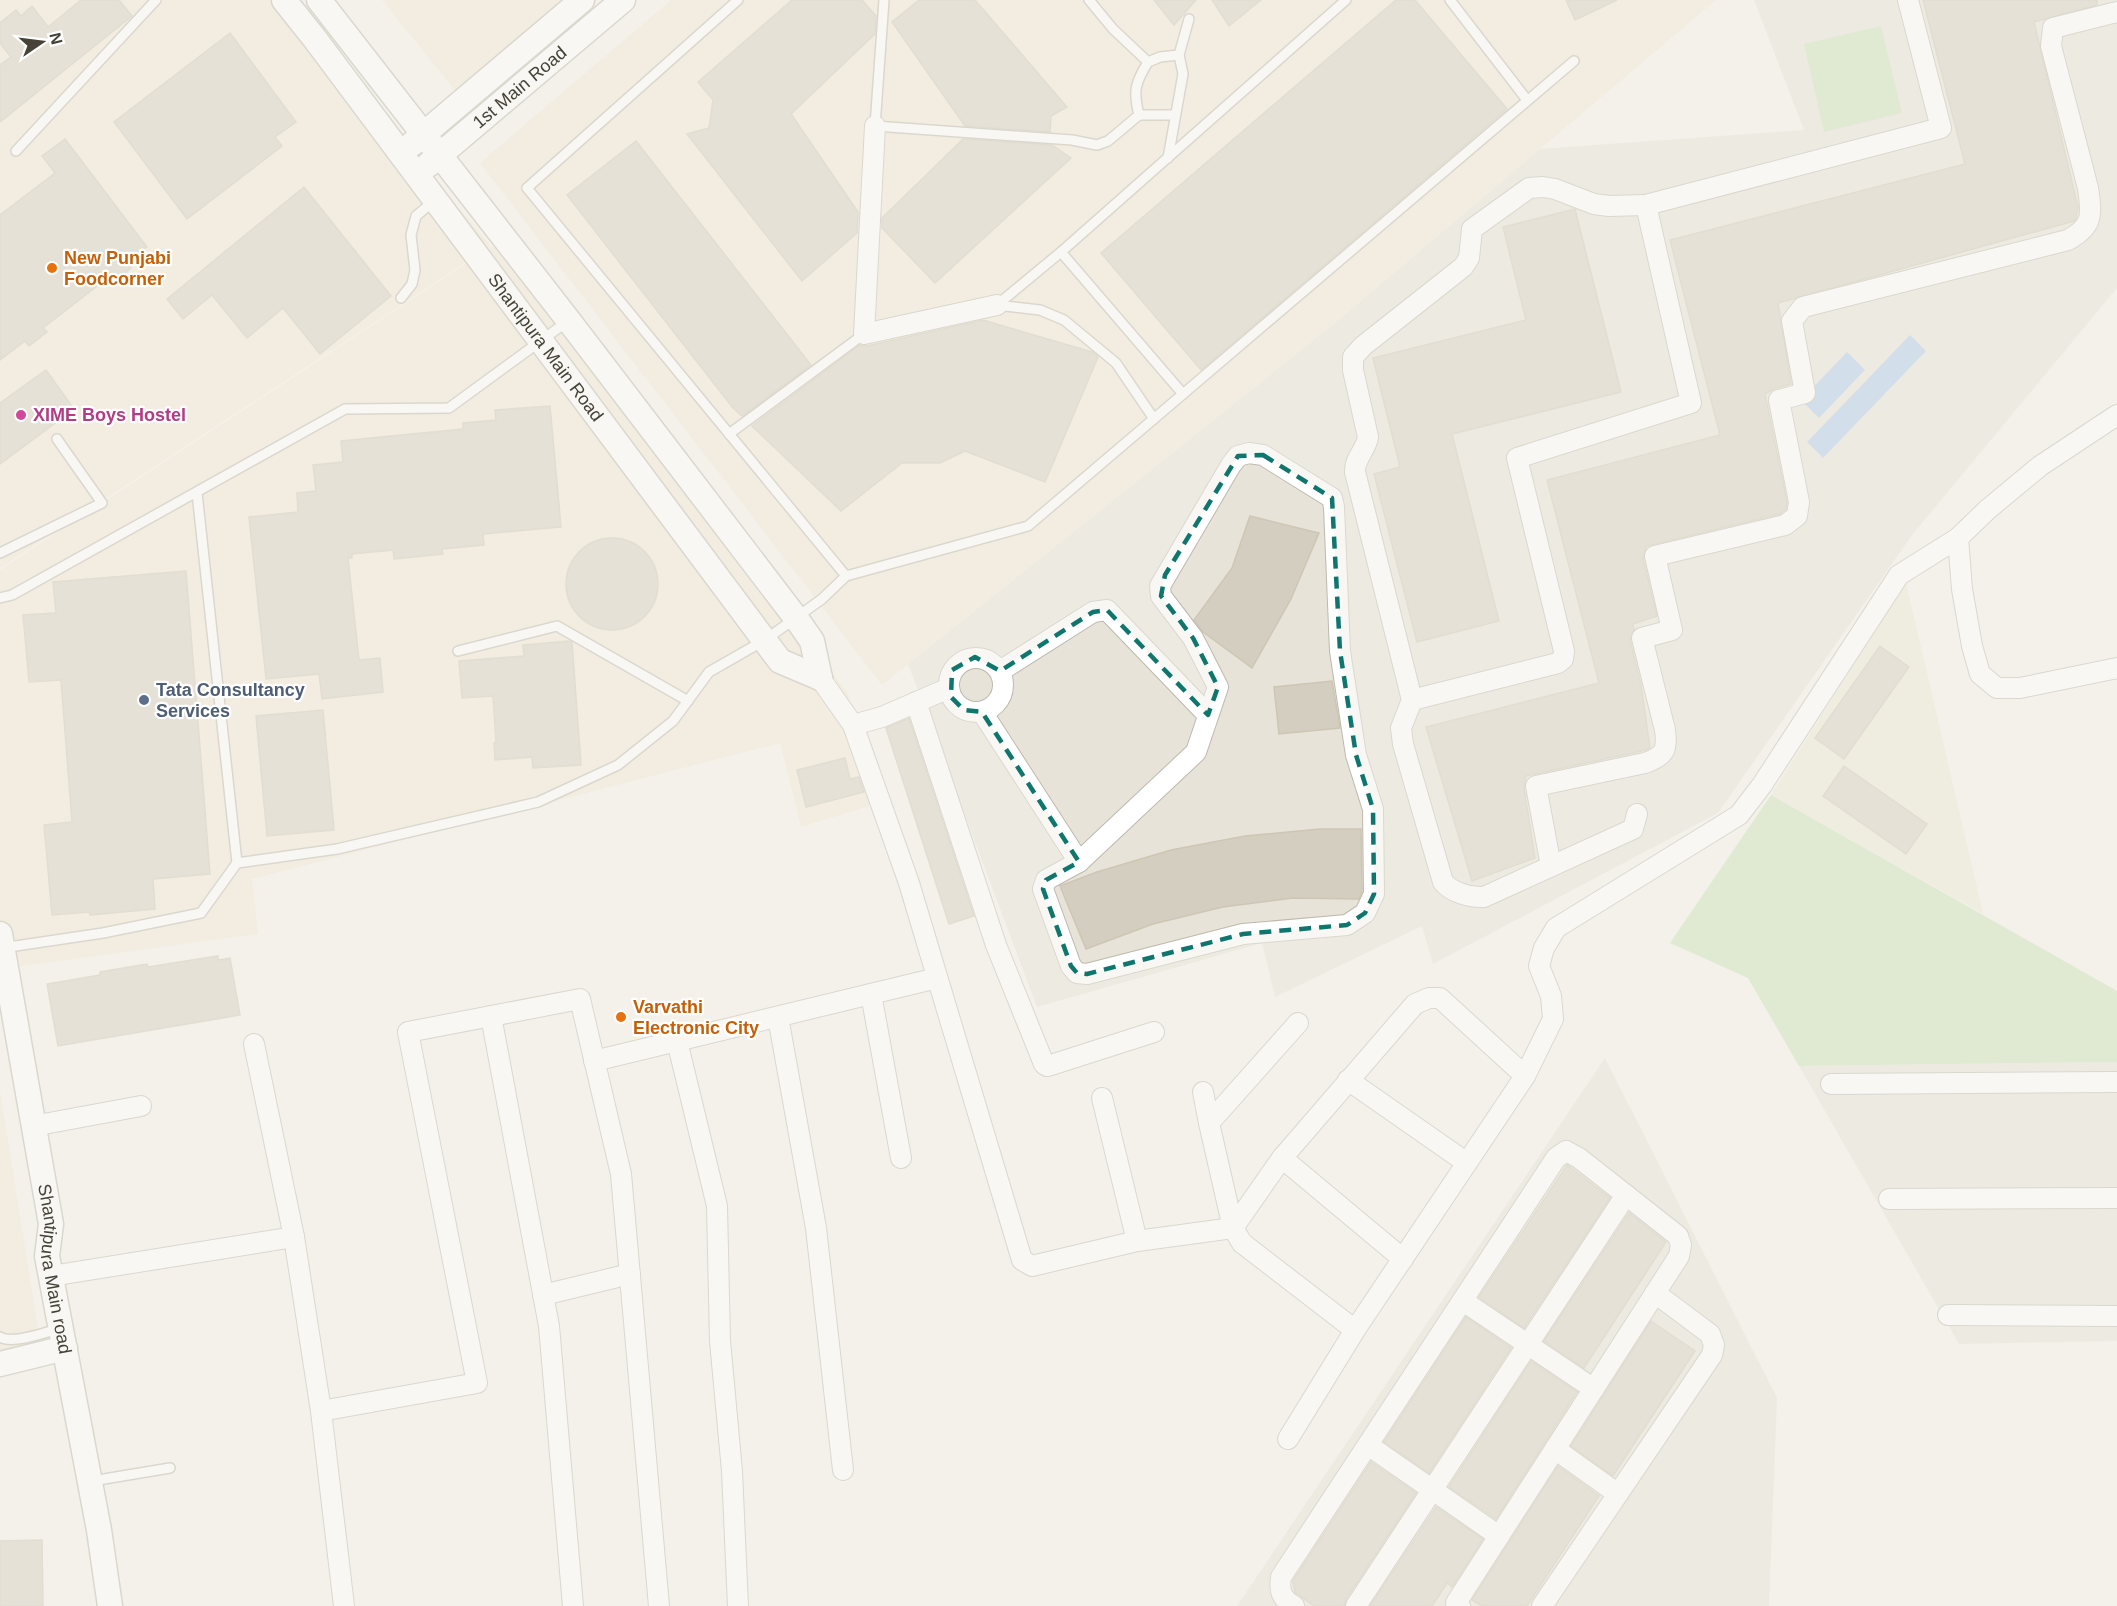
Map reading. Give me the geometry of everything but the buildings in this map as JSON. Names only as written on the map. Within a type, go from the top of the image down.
[{"type":"street","name":"Shantipura Main Road","points":[[284,0],[780,661],[820,678]]},
{"type":"street","points":[[319,0],[569,321],[812,640],[820,678],[853,725],[909,883],[1022,1260],[1032,1266],[1137,1241],[1233,1228],[1282,1158],[1348,1080],[1415,1004],[1429,998],[1440,998],[1525,1076]]},
{"type":"street","name":"1st Main Road","points":[[401,153],[582,0]]},
{"type":"street","name":"1st Main Road","points":[[417,175],[623,0]]},
{"type":"street","points":[[1637,814],[1633,829],[1484,897],[1476,898],[1448,888],[1443,882],[1402,736],[1401,728],[1412,700],[1355,472],[1355,465],[1367,444],[1368,437],[1353,370],[1353,357],[1363,346],[1463,267],[1469,258],[1472,246],[1472,229],[1529,188],[1555,189],[1594,204],[1609,207],[1646,205],[1941,128],[1908,0]]},
{"type":"street","points":[[1551,866],[1536,786],[1645,763],[1660,756],[1665,750],[1665,730],[1642,639],[1672,630],[1655,556],[1785,525],[1797,516],[1799,502],[1779,400],[1805,393],[1792,321],[1803,307],[2068,240],[2084,231],[2091,211],[2088,188],[2050,46],[2053,28],[2117,12]]},
{"type":"street","points":[[875,126],[864,334],[997,305]]},
{"type":"street","points":[[1412,700],[1558,663],[1563,659],[1564,651],[1517,458],[1691,403],[1646,205]]},
{"type":"street","points":[[1288,1439],[1354,1330],[1525,1076],[1553,1019],[1551,996],[1539,966],[1544,948],[1556,928],[1739,815],[1762,785],[1899,576],[1958,538],[1987,510],[2040,466],[2117,415]]},
{"type":"street","points":[[1249,453],[1263,455],[1332,498],[1340,651],[1356,755],[1372,809],[1374,894],[1365,913],[1347,925],[1243,934],[1087,975],[1077,973],[1071,966],[1043,889],[1046,880],[1079,862],[1196,752],[1218,687],[1193,638],[1161,596],[1160,586],[1238,456],[1249,453]]},
{"type":"street","points":[[1958,538],[1962,589],[1972,646],[1980,674],[1997,688],[2019,688],[2117,668]]},
{"type":"street","points":[[1000,671],[1093,612],[1107,610],[1208,715]]},
{"type":"street","points":[[975,657],[984,658],[994,664],[1000,671],[1004,686],[1002,695],[990,709],[982,712],[964,710],[956,704],[949,688],[952,670],[966,659],[975,657]]},
{"type":"street","points":[[853,725],[882,717],[949,688]]},
{"type":"street","points":[[916,702],[996,945],[1044,1064],[1051,1065],[1154,1032]]},
{"type":"street","points":[[982,712],[1079,862]]},
{"type":"street","name":"Shantipura Main road","points":[[1,943],[51,1224],[49,1266],[90,1482],[110,1606]]},
{"type":"street","points":[[594,1061],[938,978]]},
{"type":"street","points":[[871,994],[901,1158]]},
{"type":"street","points":[[321,1412],[477,1383],[408,1032],[580,999],[621,1174],[658,1606]]},
{"type":"street","points":[[491,1016],[549,1326],[573,1606]]},
{"type":"street","points":[[778,1017],[816,1228],[843,1470]]},
{"type":"street","name":"Shantipura Main Road","points":[[0,1021],[36,1228],[49,1266]]},
{"type":"street","points":[[1209,1123],[1299,1023]]},
{"type":"street","points":[[677,1041],[717,1206],[720,1341],[732,1471],[738,1606]]},
{"type":"street","points":[[254,1044],[294,1238],[321,1412],[344,1606]]},
{"type":"street","points":[[1348,1080],[1467,1163]]},
{"type":"street","points":[[1831,1084],[2117,1082]]},
{"type":"street","points":[[1203,1092],[1233,1228],[1242,1244],[1354,1330]]},
{"type":"street","points":[[1102,1098],[1137,1241]]},
{"type":"street","points":[[33,1126],[141,1106]]},
{"type":"street","points":[[1294,1606],[1286,1601],[1279,1590],[1281,1577],[1556,1158],[1566,1152],[1579,1158],[1678,1236],[1681,1245],[1679,1256],[1457,1605]]},
{"type":"street","points":[[1282,1158],[1402,1259]]},
{"type":"street","points":[[1356,1606],[1626,1195]]},
{"type":"street","points":[[1889,1199],[2117,1198]]},
{"type":"street","points":[[49,1266],[294,1238]]},
{"type":"street","points":[[543,1295],[630,1274]]},
{"type":"street","points":[[1542,1606],[1712,1356],[1714,1345],[1710,1334],[1655,1293]]},
{"type":"street","points":[[1463,1301],[1594,1389]]},
{"type":"street","points":[[1948,1315],[2117,1316]]},
{"type":"street","points":[[0,1364],[63,1338]]},
{"type":"street","points":[[1368,1445],[1499,1536]]},
{"type":"street","points":[[1556,1449],[1618,1494]]},
{"type":"lane","points":[[16,151],[156,0]]},
{"type":"lane","points":[[738,0],[527,188],[846,576]]},
{"type":"lane","points":[[884,0],[875,126],[1072,140],[1097,146],[1108,141],[1139,115],[1175,115]]},
{"type":"lane","points":[[1089,0],[1113,29],[1148,62]]},
{"type":"lane","points":[[997,305],[1061,252],[1346,0]]},
{"type":"lane","points":[[1450,0],[1527,100]]},
{"type":"lane","points":[[1168,158],[1183,74],[1179,55],[1189,19]]},
{"type":"lane","points":[[1139,115],[1135,98],[1137,81],[1148,62],[1160,57],[1179,55]]},
{"type":"lane","points":[[237,863],[337,849],[538,802],[618,765],[673,721],[709,672],[765,640],[822,599],[846,576],[1028,526],[1574,61]]},
{"type":"lane","points":[[402,297],[412,284],[415,270],[411,235],[416,216],[436,200]]},
{"type":"lane","points":[[1061,252],[1183,394]]},
{"type":"lane","points":[[997,305],[1040,310],[1064,320],[1116,363],[1154,419]]},
{"type":"lane","points":[[0,598],[12,595],[345,409],[449,408],[569,321]]},
{"type":"lane","points":[[729,434],[864,334]]},
{"type":"lane","points":[[0,553],[102,503],[57,439]]},
{"type":"lane","points":[[1,943],[103,933],[201,913],[237,863],[197,493]]},
{"type":"lane","points":[[458,651],[557,626],[688,701]]},
{"type":"lane","points":[[0,1337],[4,1340],[63,1338]]},
{"type":"lane","points":[[90,1482],[170,1468]]},
{"type":"highlighted area","points":[[1263,455],[1332,498],[1340,651],[1356,755],[1373,809],[1374,894],[1365,913],[1347,925],[1243,934],[1087,974],[1077,973],[1071,966],[1043,889],[1046,880],[1079,862],[982,712],[964,710],[951,697],[952,670],[975,657],[1000,671],[1093,612],[1107,610],[1208,715],[1218,687],[1193,638],[1161,596],[1165,575],[1238,456]]},
{"type":"shaded area","points":[[0,0],[281,0],[491,246],[0,568]]},
{"type":"shaded area","points":[[382,0],[576,0],[462,99]]},
{"type":"shaded area","points":[[671,0],[1716,0],[1331,326],[882,685],[480,163]]},
{"type":"shaded area","points":[[1754,0],[2117,0],[2117,288],[1912,535],[1718,813],[1433,964],[1422,926],[1275,997],[1262,943],[1037,1007],[908,664],[1331,326],[1540,149],[1804,130]]},
{"type":"shaded area","points":[[493,246],[848,693],[872,805],[801,827],[780,743],[252,879],[258,934],[0,969],[0,570]]},
{"type":"shaded area","points":[[1906,583],[1983,914],[1771,795]]},
{"type":"shaded area","points":[[1605,1058],[1777,1398],[1769,1606],[1237,1606]]},
{"type":"shaded area","points":[[2117,1062],[2117,1341],[1959,1344],[1799,1066]]},
{"type":"shaded area","points":[[0,1091],[40,1342],[0,1352]]},
{"type":"green space","points":[[1881,26],[1902,113],[1824,132],[1804,44]]},
{"type":"green space","points":[[1771,795],[2117,991],[2117,1062],[1799,1066],[1748,978],[1670,943]]},
{"type":"water","points":[[1910,335],[1926,351],[1823,458],[1807,442]]},
{"type":"water","points":[[1847,352],[1865,370],[1819,418],[1801,400]]},
{"type":"place","name":"New Punjabi Foodcorner","points":[[52,268]]},
{"type":"place","name":"XIME Boys Hostel","points":[[21,415]]},
{"type":"place","name":"Tata Consultancy Services","points":[[144,700]]},
{"type":"place","name":"Varvathi Electronic City","points":[[621,1017]]}]
